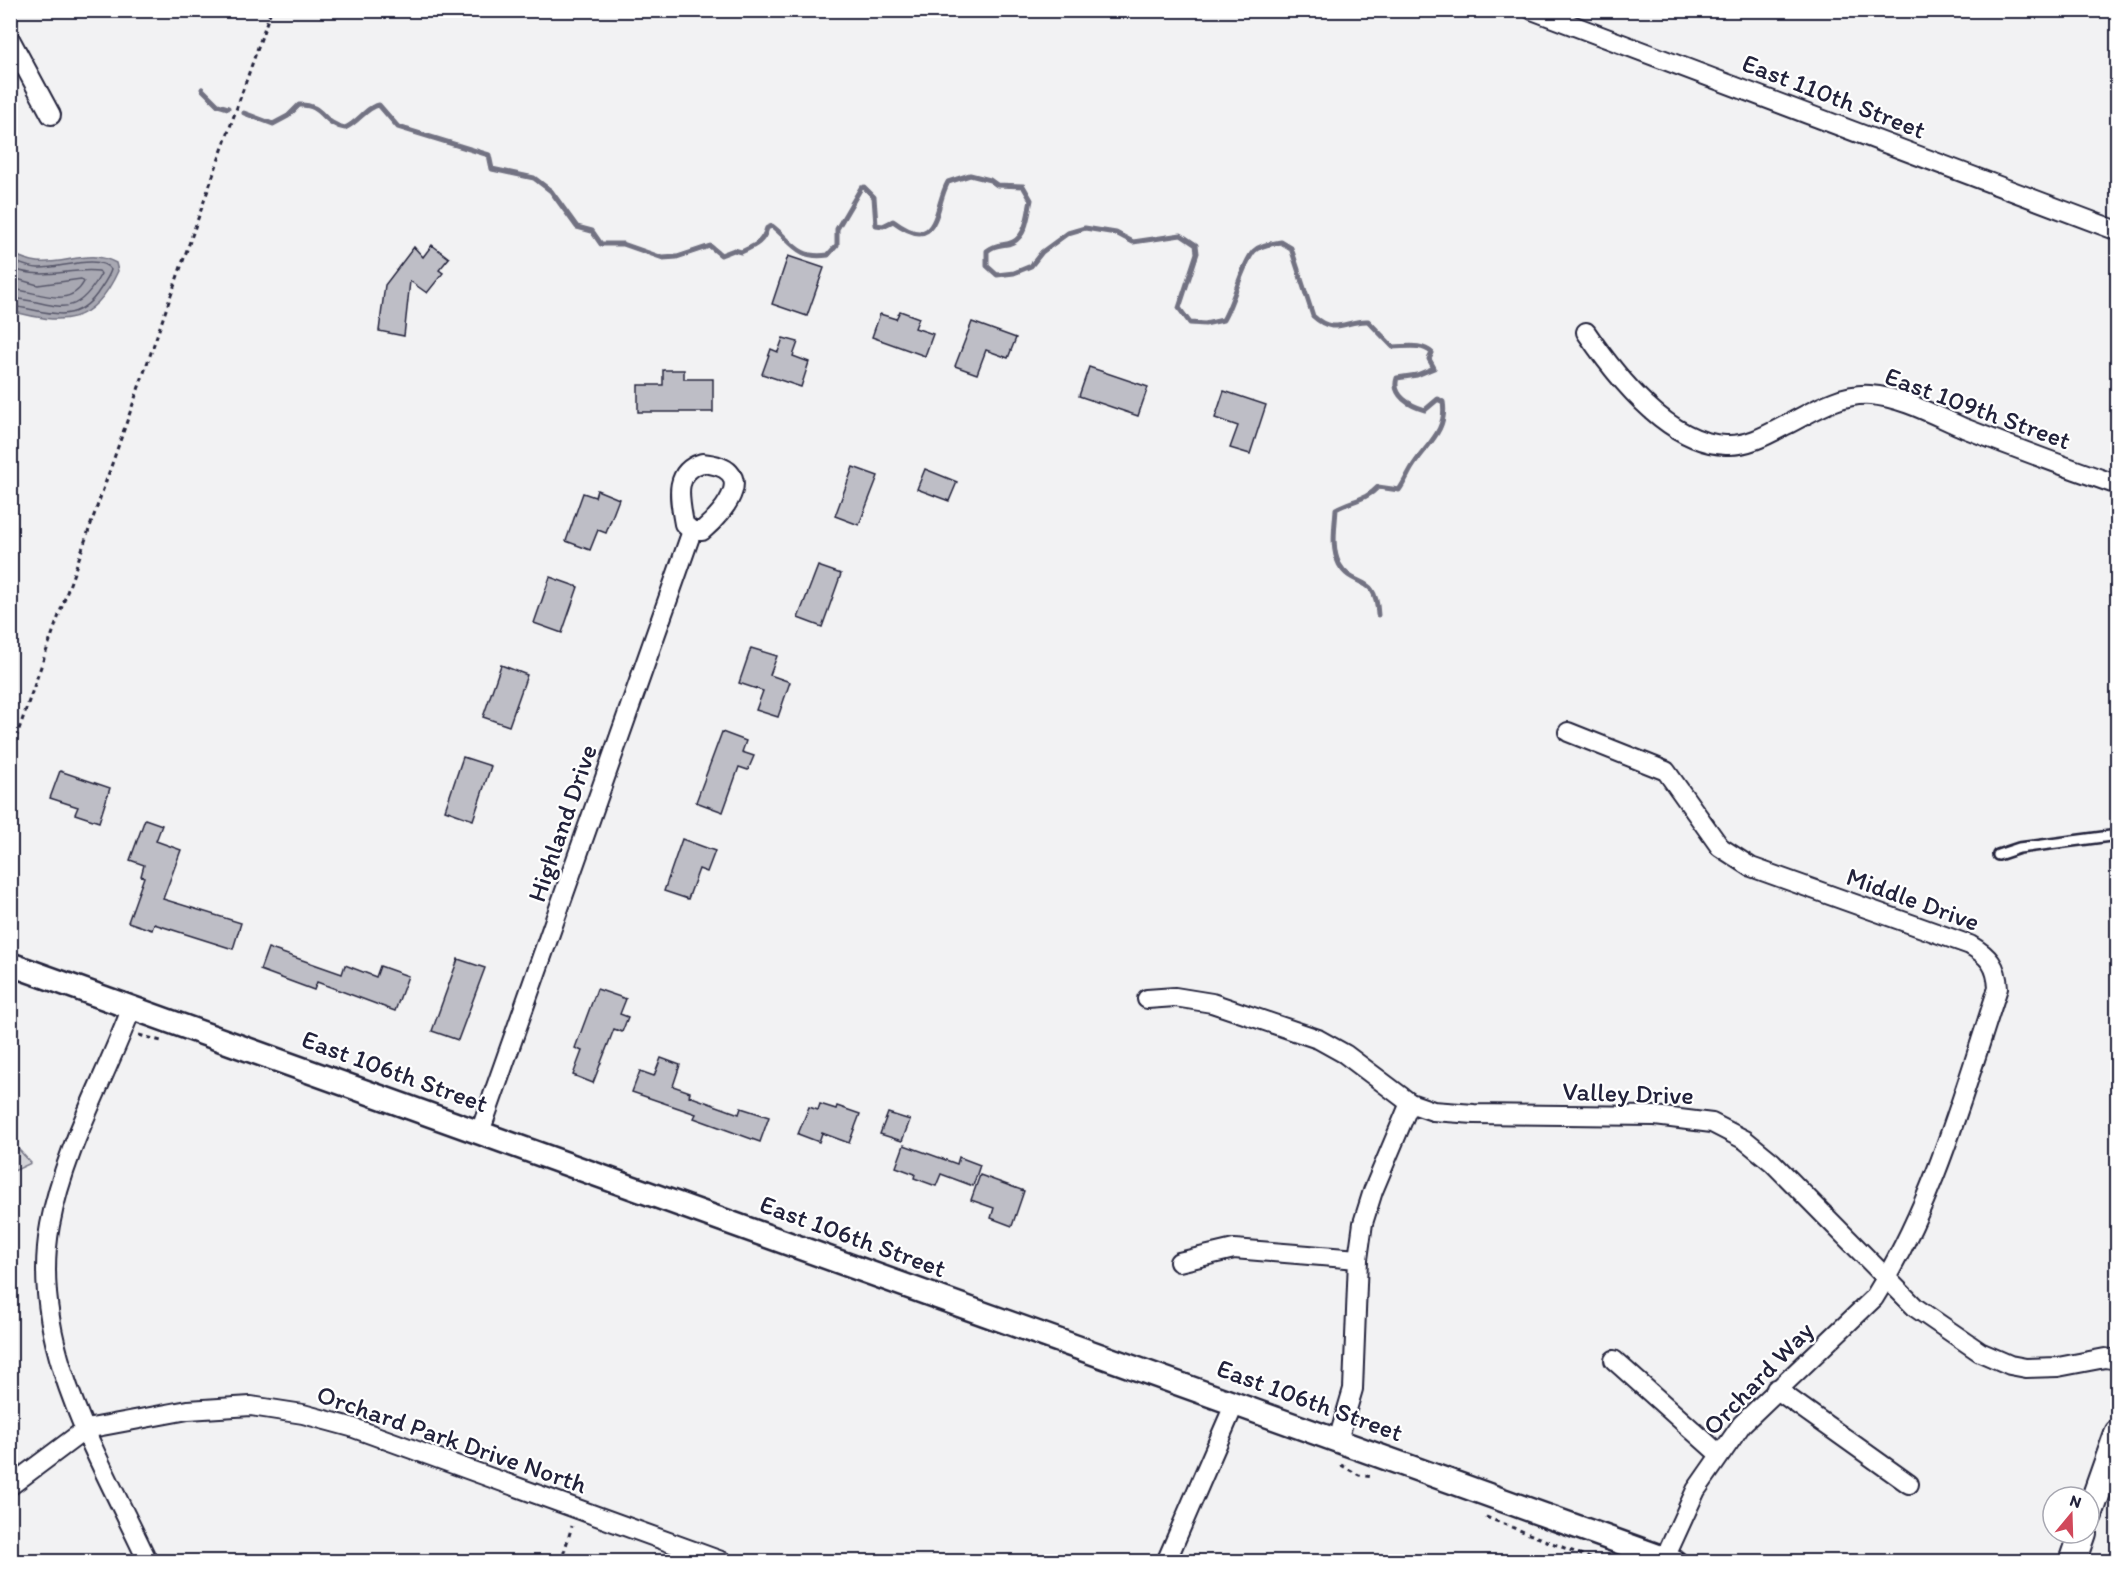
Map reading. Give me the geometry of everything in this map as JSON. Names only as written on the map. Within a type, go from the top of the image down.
[{"type":"main road","points":[[2100,1485],[2118,1433]]},
{"type":"main road","points":[[2073,1562],[2079,1545]]},
{"type":"street","name":"East 110th Street","points":[[1532,10],[2118,231]]},
{"type":"street","points":[[10,39],[51,115]]},
{"type":"street","name":"East 109th Street","points":[[1586,332],[1611,369],[1650,408],[1688,434],[1712,443],[1727,445],[1750,442],[1836,400],[1856,395],[1872,395],[2118,485]]},
{"type":"street","name":"Highland Drive","points":[[480,1132],[692,531]]},
{"type":"street","name":"Middle Drive","points":[[1568,732],[1666,771],[1720,847],[1751,867],[1970,945],[1984,953],[1992,963],[1997,974],[1998,988],[1952,1128],[1930,1189],[1888,1277]]},
{"type":"street","name":"East 106th Street","points":[[10,964],[1668,1560]]},
{"type":"street","name":"Valley Drive","points":[[1147,999],[1175,997],[1201,1000],[1318,1039],[1345,1054],[1410,1103],[1450,1114],[1655,1116],[1712,1123],[1745,1140],[1773,1162],[1932,1321],[1980,1352],[2010,1365],[2043,1368],[2104,1358],[2118,1360]]},
{"type":"street","points":[[132,1007],[75,1145],[50,1227],[48,1278],[51,1323],[73,1402],[148,1562]]},
{"type":"street","points":[[1338,1440],[1353,1389],[1358,1259],[1367,1208],[1410,1103]]},
{"type":"street","points":[[1179,1262],[1234,1249],[1358,1259]]},
{"type":"street","name":"Orchard Way","points":[[1668,1560],[1690,1501],[1719,1454],[1742,1424],[1776,1389],[1874,1298],[1888,1277]]},
{"type":"street","points":[[1614,1360],[1719,1454]]},
{"type":"street","points":[[1776,1389],[1909,1484]]},
{"type":"street","points":[[1166,1562],[1235,1403]]},
{"type":"street","name":"Orchard Park Drive North","points":[[86,1429],[220,1406],[276,1409],[351,1427],[724,1562]]},
{"type":"street","points":[[10,1486],[86,1429]]},
{"type":"lane","points":[[1998,855],[2019,848],[2118,835]]},
{"type":"path","points":[[10,755],[271,10]]},
{"type":"path","points":[[561,1562],[577,1509]]},
{"type":"shaded area","points":[[11,1141],[31,1163],[14,1171],[11,1170]]},
{"type":"water","points":[[11,253],[38,262],[97,257],[116,263],[118,271],[108,289],[87,312],[61,319],[30,316],[11,311]]},
{"type":"building","points":[[432,245],[449,258],[439,270],[443,273],[427,293],[410,281],[404,336],[379,331],[385,285],[414,247],[423,257]]},
{"type":"building","points":[[788,256],[824,268],[807,316],[772,304]]},
{"type":"building","points":[[900,311],[919,318],[915,328],[933,334],[925,356],[872,337],[880,314],[896,319]]},
{"type":"building","points":[[972,322],[1016,338],[1008,358],[986,350],[977,374],[955,366]]},
{"type":"building","points":[[783,338],[798,342],[793,356],[809,362],[801,387],[762,374],[771,349],[778,352]]},
{"type":"building","points":[[1089,367],[1148,387],[1138,416],[1079,396]]},
{"type":"building","points":[[663,370],[684,370],[684,379],[713,379],[713,412],[638,412],[638,385],[663,385]]},
{"type":"building","points":[[1224,391],[1266,405],[1250,454],[1230,448],[1238,426],[1215,418]]},
{"type":"building","points":[[853,467],[878,476],[859,525],[835,516]]},
{"type":"building","points":[[925,469],[957,482],[949,501],[917,489]]},
{"type":"building","points":[[597,490],[619,499],[606,533],[598,530],[590,550],[566,541],[583,493],[595,497]]},
{"type":"building","points":[[818,566],[841,574],[822,627],[798,618]]},
{"type":"building","points":[[550,577],[578,587],[562,633],[534,623]]},
{"type":"building","points":[[751,648],[777,656],[770,675],[790,682],[778,717],[756,710],[763,691],[739,683]]},
{"type":"building","points":[[501,665],[527,675],[509,726],[483,717]]},
{"type":"building","points":[[722,732],[746,741],[742,752],[754,756],[748,770],[739,767],[723,812],[696,802]]},
{"type":"building","points":[[463,757],[491,766],[473,820],[445,810]]},
{"type":"building","points":[[60,771],[110,788],[99,822],[75,814],[78,807],[50,798]]},
{"type":"building","points":[[145,819],[162,825],[156,841],[181,850],[163,899],[241,923],[233,949],[154,924],[152,930],[128,922],[144,877],[141,876],[144,865],[130,860]]},
{"type":"building","points":[[682,839],[715,851],[707,872],[699,869],[688,899],[664,891]]},
{"type":"building","points":[[268,948],[342,974],[345,965],[376,977],[380,966],[408,976],[395,1011],[317,982],[314,990],[260,970]]},
{"type":"building","points":[[458,959],[485,968],[458,1040],[432,1031]]},
{"type":"building","points":[[597,989],[626,999],[620,1014],[628,1017],[622,1032],[614,1029],[593,1083],[573,1075],[582,1051],[575,1048]]},
{"type":"building","points":[[661,1058],[680,1065],[673,1086],[690,1092],[689,1096],[739,1114],[741,1108],[769,1117],[760,1142],[694,1118],[696,1114],[632,1092],[640,1071],[654,1076]]},
{"type":"building","points":[[820,1104],[836,1109],[837,1106],[860,1114],[849,1143],[822,1133],[819,1142],[798,1134],[809,1107],[818,1110]]},
{"type":"building","points":[[888,1113],[910,1120],[902,1141],[880,1134]]},
{"type":"building","points":[[904,1145],[957,1164],[959,1157],[980,1165],[973,1186],[941,1174],[936,1186],[914,1178],[915,1174],[896,1167]]},
{"type":"building","points":[[980,1175],[1024,1191],[1012,1226],[991,1218],[994,1208],[971,1200]]},
{"type":"waterway","points":[[202,89],[218,105],[228,108]]},
{"type":"waterway","points":[[244,113],[273,124],[288,116],[299,105],[307,106],[314,108],[337,126],[345,128],[374,106],[379,105],[398,127],[489,155],[492,169],[534,178],[551,191],[577,227],[592,231],[601,244],[623,244],[663,258],[677,257],[710,246],[721,255],[734,250],[741,252],[757,243],[767,228],[772,226],[802,252],[809,255],[828,255],[837,245],[837,229],[861,188],[864,187],[874,197],[876,225],[883,226],[893,221],[908,230],[919,233],[927,230],[933,224],[948,182],[970,175],[990,180],[997,185],[1023,186],[1031,200],[1026,223],[1018,239],[994,246],[987,251],[987,266],[997,275],[1014,273],[1031,266],[1042,252],[1068,233],[1085,228],[1116,233],[1133,242],[1181,235],[1196,245],[1197,253],[1179,308],[1190,323],[1205,324],[1223,320],[1254,251],[1263,246],[1281,242],[1291,248],[1313,316],[1321,322],[1340,326],[1368,321],[1393,347],[1419,347],[1432,353],[1429,359],[1434,368],[1417,375],[1397,378],[1396,384],[1400,395],[1408,403],[1425,410],[1438,399],[1443,402],[1444,413],[1439,430],[1399,490],[1378,487],[1363,498],[1336,509],[1334,544],[1339,564],[1351,577],[1369,587],[1373,592],[1378,615]]}]
